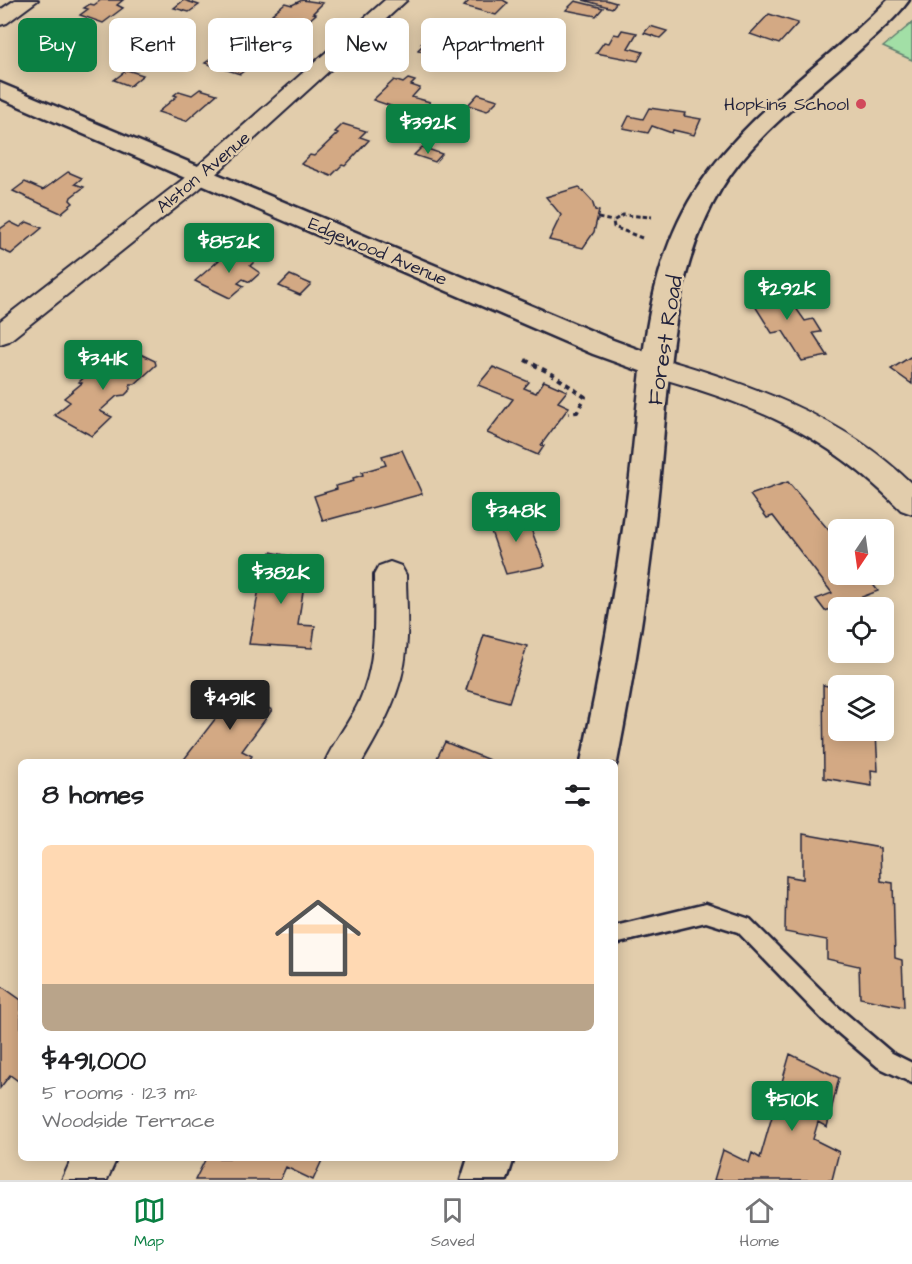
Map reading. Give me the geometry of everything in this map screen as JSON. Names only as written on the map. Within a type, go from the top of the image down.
[{"type":"main road","name":"Forest Road","points":[[600,759],[618,677],[657,367],[674,270],[690,225],[711,186],[730,160],[765,124],[869,31],[899,0]]},
{"type":"main road","name":"Edgewood Avenue","points":[[0,90],[603,347],[657,367]]},
{"type":"main road","points":[[484,1180],[490,1161]]},
{"type":"street","points":[[0,19],[28,0]]},
{"type":"street","name":"Alston Avenue","points":[[0,335],[201,176],[397,0]]},
{"type":"street","points":[[657,367],[739,392],[804,419],[836,436],[886,474],[912,502]]},
{"type":"street","points":[[344,759],[358,739],[379,693],[390,652],[390,575]]},
{"type":"street","points":[[84,1180],[94,1161]]},
{"type":"lane","points":[[618,934],[706,913],[744,925],[830,1012],[885,1060],[912,1073]]},
{"type":"path","points":[[598,218],[613,221],[623,215],[652,217]]},
{"type":"path","points":[[613,221],[614,227],[621,232],[642,238]]},
{"type":"path","points":[[525,360],[552,374],[585,397],[577,412],[569,413]]},
{"type":"green space","points":[[912,23],[912,60],[883,47]]},
{"type":"building","points":[[101,0],[123,0],[117,5],[123,8],[103,23],[97,21],[97,18],[80,15],[88,9],[84,8],[90,4],[94,5]]},
{"type":"building","points":[[184,0],[199,5],[189,12],[174,8]]},
{"type":"building","points":[[302,0],[323,3],[313,13],[316,14],[312,18],[276,18],[279,16],[272,14],[285,3],[292,5]]},
{"type":"building","points":[[470,0],[503,0],[508,3],[496,15],[464,6]]},
{"type":"building","points":[[583,0],[606,0],[616,3],[612,8]]},
{"type":"building","points":[[575,1],[603,8],[596,16],[566,10]]},
{"type":"building","points":[[769,14],[798,23],[779,44],[750,34]]},
{"type":"building","points":[[650,26],[667,31],[660,38],[644,33]]},
{"type":"building","points":[[622,30],[637,33],[628,48],[643,52],[638,61],[596,53],[604,42],[609,43],[614,34],[619,35]]},
{"type":"building","points":[[124,72],[143,75],[130,86],[114,80]]},
{"type":"building","points":[[408,79],[415,81],[411,85],[420,88],[412,97],[430,102],[418,119],[387,110],[391,106],[373,100],[394,80],[403,83]]},
{"type":"building","points":[[200,89],[217,94],[186,121],[158,112],[177,96],[174,95],[179,91],[192,95]]},
{"type":"building","points":[[478,94],[498,100],[487,111],[468,105]]},
{"type":"building","points":[[649,108],[685,113],[684,116],[701,119],[694,135],[673,130],[672,133],[652,126],[648,133],[623,128],[629,116],[643,119]]},
{"type":"building","points":[[343,124],[366,131],[360,137],[369,140],[345,166],[342,165],[331,176],[301,164],[310,155],[314,156],[338,133],[335,132]]},
{"type":"building","points":[[422,147],[442,154],[435,162],[414,155]]},
{"type":"building","points":[[68,172],[82,178],[75,184],[84,187],[71,197],[70,200],[73,203],[61,213],[13,191],[25,182],[43,190]]},
{"type":"building","points":[[579,187],[592,201],[595,210],[599,211],[594,232],[583,248],[549,240],[561,215],[546,197]]},
{"type":"building","points":[[10,222],[20,227],[27,222],[42,228],[11,254],[0,249],[0,229]]},
{"type":"building","points":[[236,251],[256,260],[250,266],[260,273],[250,282],[243,279],[238,283],[244,286],[230,298],[195,281],[225,255],[230,257]]},
{"type":"building","points":[[290,275],[311,284],[300,295],[279,286]]},
{"type":"building","points":[[779,284],[805,321],[813,319],[821,332],[813,333],[828,356],[802,361],[783,331],[772,333],[745,290]]},
{"type":"building","points":[[130,349],[155,361],[156,365],[135,384],[130,384],[131,389],[125,395],[117,396],[100,411],[112,417],[92,436],[54,415],[70,402],[64,398],[98,365],[107,369]]},
{"type":"building","points":[[910,357],[912,359],[912,384],[891,369]]},
{"type":"building","points":[[493,367],[529,382],[524,388],[536,393],[544,381],[567,391],[558,402],[569,407],[541,445],[544,446],[538,455],[487,433],[513,399],[478,385]]},
{"type":"building","points":[[402,450],[422,494],[323,521],[314,496],[354,481],[353,478],[363,475],[362,472],[386,465],[382,456]]},
{"type":"building","points":[[788,482],[828,529],[828,585],[873,585],[878,591],[862,597],[828,597],[828,610],[825,611],[816,599],[832,593],[773,516],[767,518],[750,495]]},
{"type":"building","points":[[525,513],[545,566],[506,574],[487,520]]},
{"type":"building","points":[[271,552],[307,560],[297,585],[304,585],[298,625],[315,626],[312,648],[249,644],[260,583],[266,583],[269,577],[260,575]]},
{"type":"building","points":[[484,635],[527,646],[509,702],[466,690]]},
{"type":"building","points":[[823,685],[828,686],[828,741],[876,741],[878,771],[871,770],[872,786],[824,778]]},
{"type":"building","points":[[228,687],[272,710],[242,751],[252,756],[250,759],[184,759],[226,705],[217,700]]},
{"type":"building","points":[[445,742],[487,759],[436,759]]},
{"type":"building","points":[[803,834],[880,848],[881,881],[893,883],[895,958],[902,960],[904,1007],[860,998],[859,966],[827,959],[827,940],[785,932],[786,876],[803,879]]},
{"type":"building","points":[[0,985],[18,998],[18,1081],[10,1075],[0,1088]]},
{"type":"building","points":[[790,1054],[839,1078],[827,1127],[818,1122],[813,1139],[839,1152],[832,1180],[714,1180],[723,1150],[749,1163],[752,1153],[760,1158]]},
{"type":"building","points":[[204,1161],[322,1161],[313,1180],[286,1167],[280,1180],[195,1180]]},
{"type":"place","name":"Hopkins School","points":[[861,104]]}]
